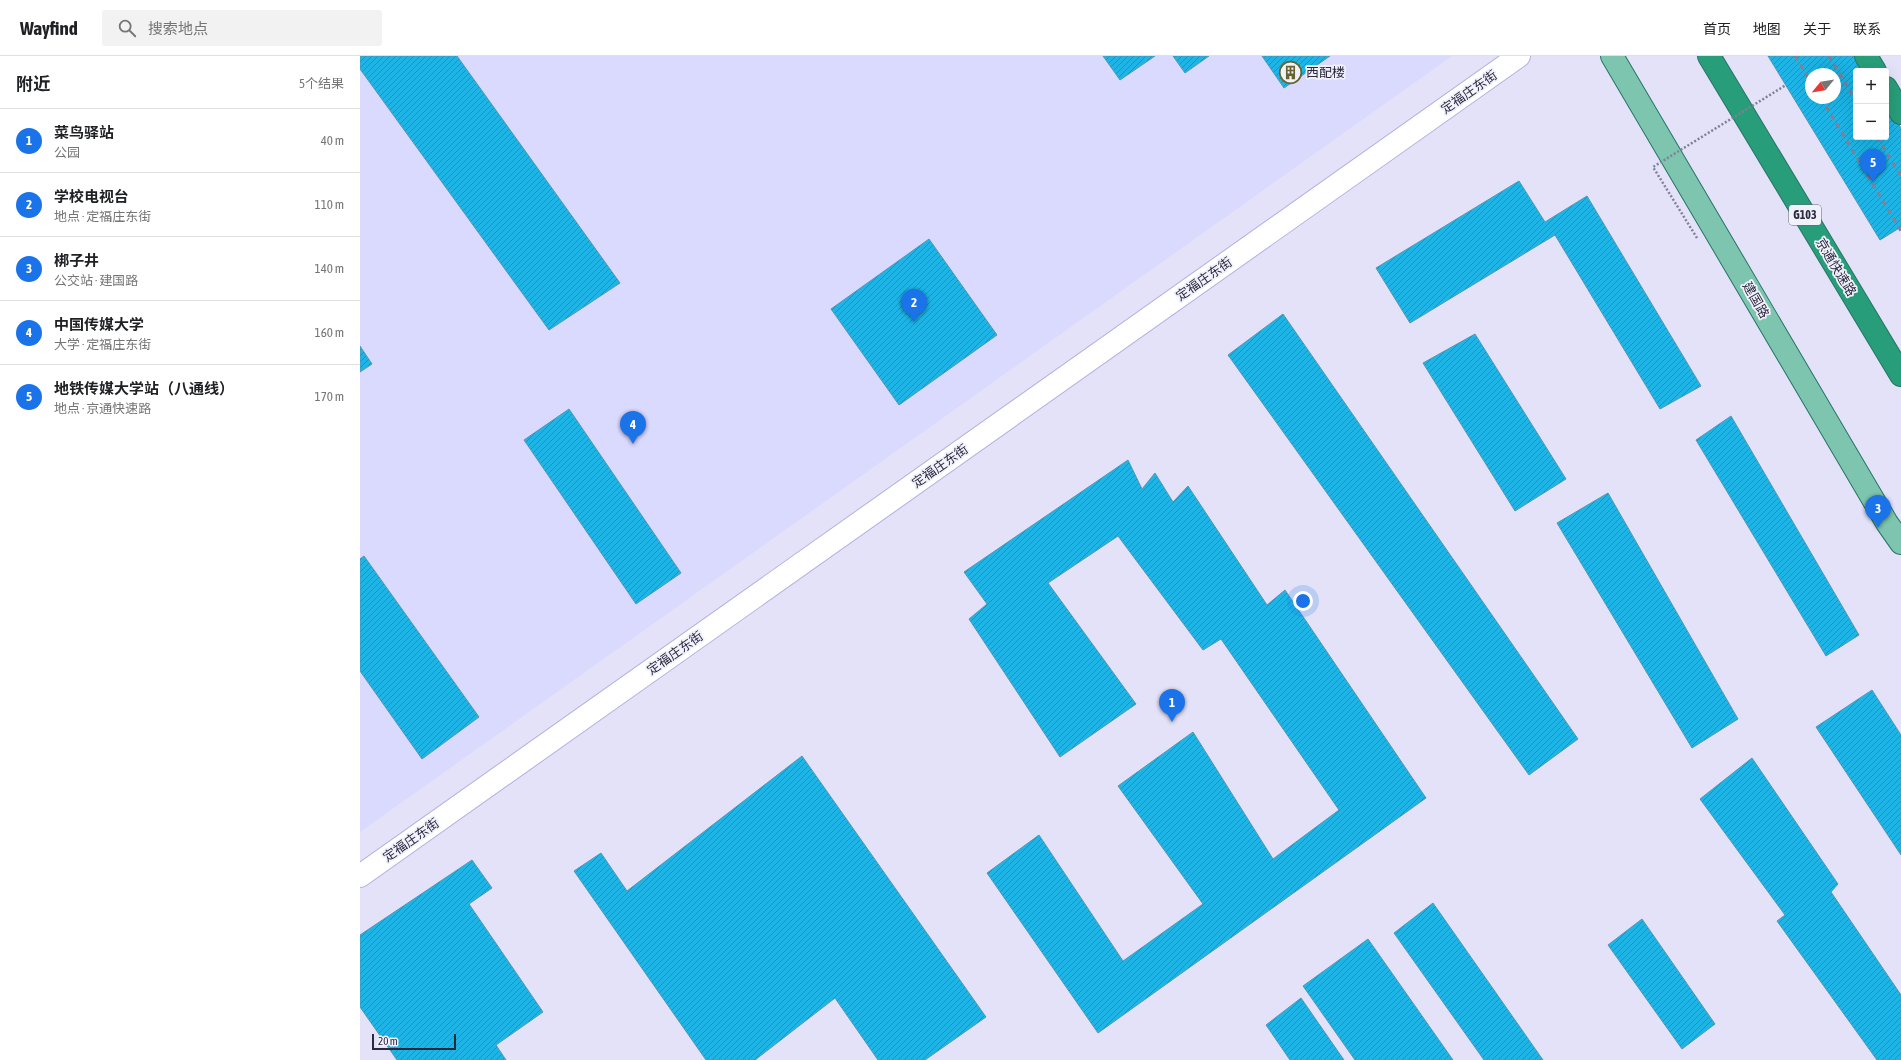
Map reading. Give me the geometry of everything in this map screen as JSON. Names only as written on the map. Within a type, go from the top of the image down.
[{"type":"highway","name":"京通快速路","points":[[1709,56],[1901,375]]},
{"type":"highway","points":[[1866,56],[1873,68]]},
{"type":"highway","points":[[1889,93],[1901,113]]},
{"type":"main road","name":"建国路","points":[[1612,56],[1883,516],[1901,543]]},
{"type":"street","name":"定福庄东街","points":[[360,876],[1519,56]]},
{"type":"path","points":[[1697,238],[1654,167],[1786,85]]},
{"type":"shaded area","points":[[360,56],[1452,56],[360,832]]},
{"type":"building","points":[[360,56],[457,56],[620,283],[549,330],[360,69]]},
{"type":"building","points":[[1103,56],[1155,56],[1120,80]]},
{"type":"building","points":[[1173,56],[1209,56],[1185,73]]},
{"type":"building","name":"西配楼","points":[[1262,56],[1330,56],[1284,88]]},
{"type":"building","points":[[1768,56],[1858,56],[1865,68],[1853,68],[1853,140],[1889,140],[1889,108],[1901,128],[1901,227],[1880,240]]},
{"type":"building","points":[[1519,181],[1545,222],[1587,196],[1701,386],[1660,409],[1555,235],[1410,323],[1376,268]]},
{"type":"building","points":[[929,239],[997,335],[899,405],[831,309]]},
{"type":"building","points":[[1283,314],[1578,739],[1529,775],[1228,355]]},
{"type":"building","points":[[1475,334],[1566,479],[1515,511],[1423,363]]},
{"type":"building","points":[[360,346],[372,364],[360,372]]},
{"type":"building","points":[[569,409],[681,573],[636,604],[524,440]]},
{"type":"building","points":[[1731,416],[1859,635],[1826,656],[1696,440]]},
{"type":"building","points":[[1128,460],[1142,489],[1155,473],[1173,502],[1188,486],[1267,605],[1285,590],[1426,798],[1098,1033],[987,873],[1039,835],[1123,961],[1203,904],[1118,786],[1193,732],[1273,859],[1339,810],[1221,639],[1203,650],[1118,536],[1048,583],[1136,704],[1060,757],[969,619],[987,604],[964,572]]},
{"type":"building","points":[[1608,493],[1738,719],[1692,748],[1557,523]]},
{"type":"building","points":[[364,556],[479,717],[422,759],[360,671],[360,559]]},
{"type":"building","points":[[1872,690],[1901,735],[1901,855],[1816,727]]},
{"type":"building","points":[[802,756],[986,1017],[925,1060],[878,1060],[835,998],[755,1060],[706,1060],[574,871],[601,853],[627,891]]},
{"type":"building","points":[[1752,758],[1838,884],[1831,892],[1901,995],[1901,1060],[1877,1060],[1777,921],[1785,915],[1700,799]]},
{"type":"building","points":[[472,860],[492,888],[469,904],[543,1012],[496,1045],[506,1060],[397,1060],[360,1007],[360,935]]},
{"type":"building","points":[[1433,903],[1543,1060],[1484,1060],[1394,933]]},
{"type":"building","points":[[1642,919],[1715,1024],[1682,1049],[1608,945]]},
{"type":"building","points":[[1368,939],[1453,1060],[1355,1060],[1303,986]]},
{"type":"building","points":[[1301,998],[1344,1060],[1290,1060],[1266,1025]]},
{"type":"railway","points":[[1795,56],[1805,72]]},
{"type":"railway","points":[[1829,56],[1853,96]]},
{"type":"railway","points":[[1825,104],[1901,231]]},
{"type":"railway","points":[[1879,140],[1901,176]]},
{"type":"place","name":"西配楼","points":[[1290,72]]},
{"type":"place","name":"地铁传媒大学站（八通线）","points":[[1873,182]]},
{"type":"place","name":"学校电视台","points":[[914,322]]},
{"type":"place","name":"中国传媒大学","points":[[633,444]]},
{"type":"place","name":"梆子井","points":[[1878,528]]},
{"type":"place","name":"菜鸟驿站","points":[[1172,722]]}]
